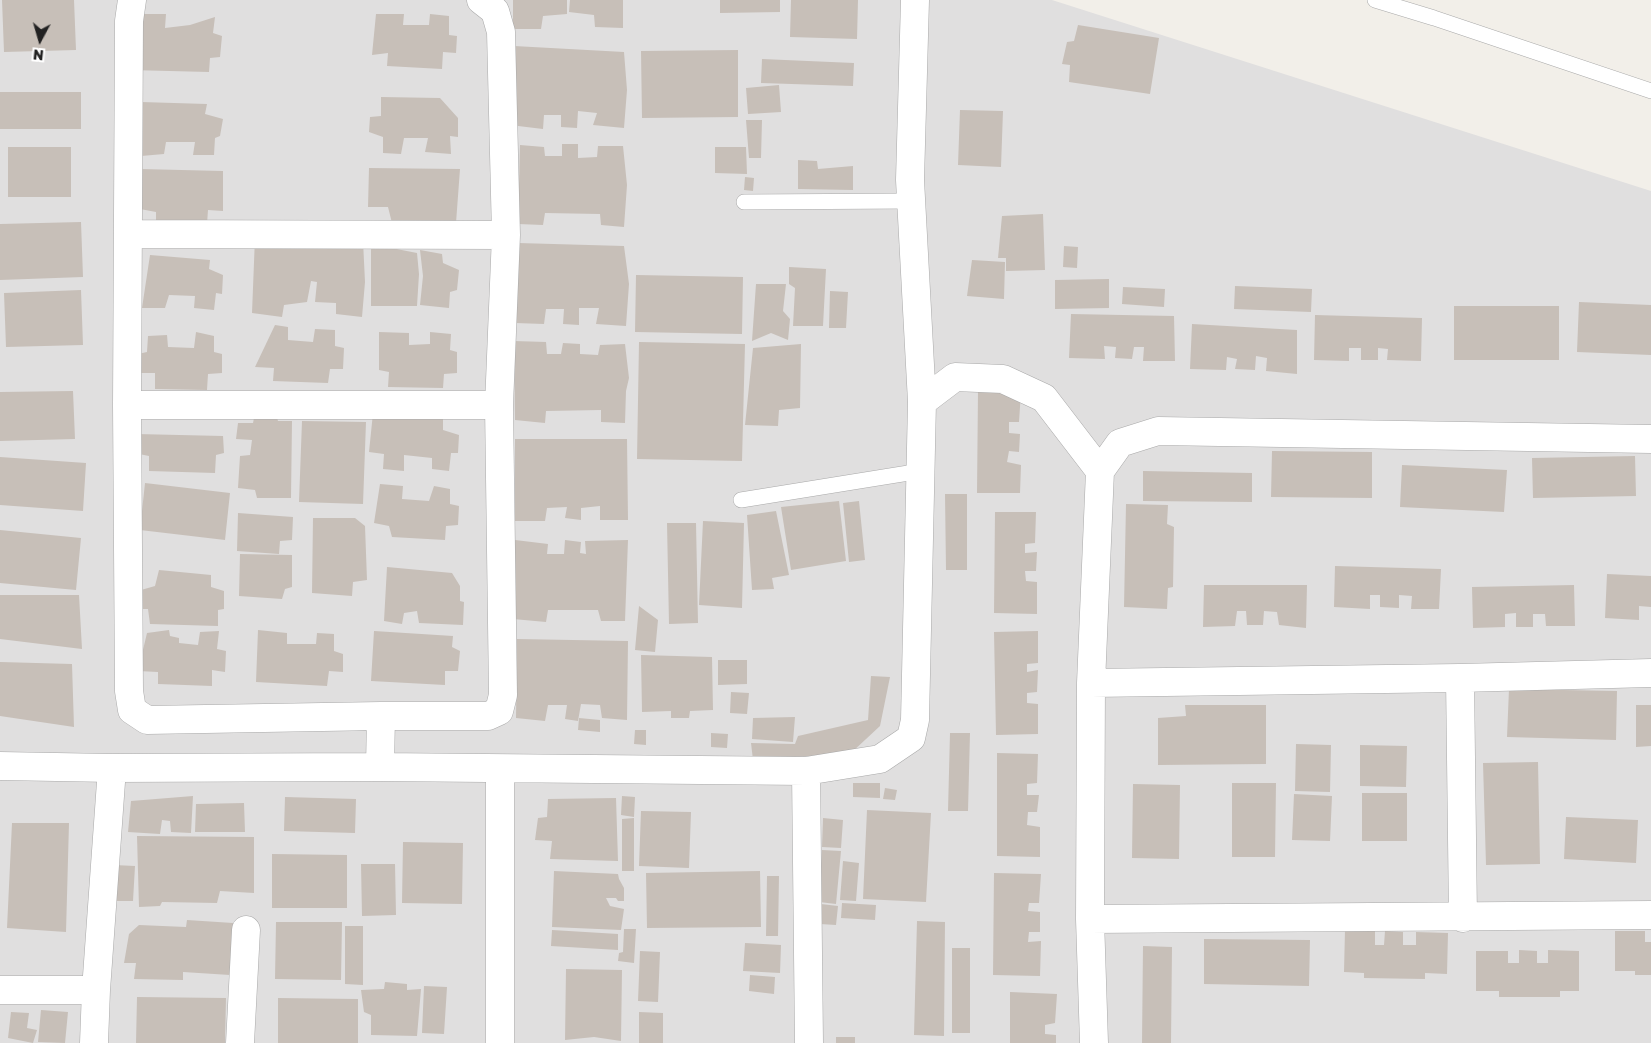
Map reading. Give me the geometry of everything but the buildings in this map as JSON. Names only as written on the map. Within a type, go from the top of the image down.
[{"type":"street","points":[[132,0],[129,21],[127,405],[129,691],[132,710],[147,720],[488,716],[499,711],[503,695],[499,404],[506,235],[501,32],[495,10],[481,0]]},
{"type":"street","points":[[0,766],[806,771],[880,759],[911,738],[915,720],[922,402],[910,180],[915,0]]},
{"type":"street","points":[[129,234],[506,235]]},
{"type":"street","points":[[922,402],[955,377],[1003,379],[1044,398],[1100,471]]},
{"type":"street","points":[[127,405],[499,404]]},
{"type":"street","points":[[1094,1043],[1090,919],[1091,683],[1100,471],[1120,443],[1158,431],[1651,439]]},
{"type":"street","points":[[1091,683],[1651,674]]},
{"type":"street","points":[[1460,678],[1463,918]]},
{"type":"street","points":[[380,767],[381,716]]},
{"type":"street","points":[[94,1043],[112,768]]},
{"type":"street","points":[[500,769],[500,1043]]},
{"type":"street","points":[[806,771],[810,1043]]},
{"type":"street","points":[[1090,919],[1463,918],[1651,915]]},
{"type":"street","points":[[240,1043],[246,930]]},
{"type":"street","points":[[0,990],[96,990]]},
{"type":"lane","points":[[1375,0],[1651,91]]},
{"type":"lane","points":[[744,202],[911,200]]},
{"type":"lane","points":[[741,500],[921,471]]},
{"type":"shaded area","points":[[0,0],[1052,0],[1651,191],[1651,1043],[0,1043]]}]
